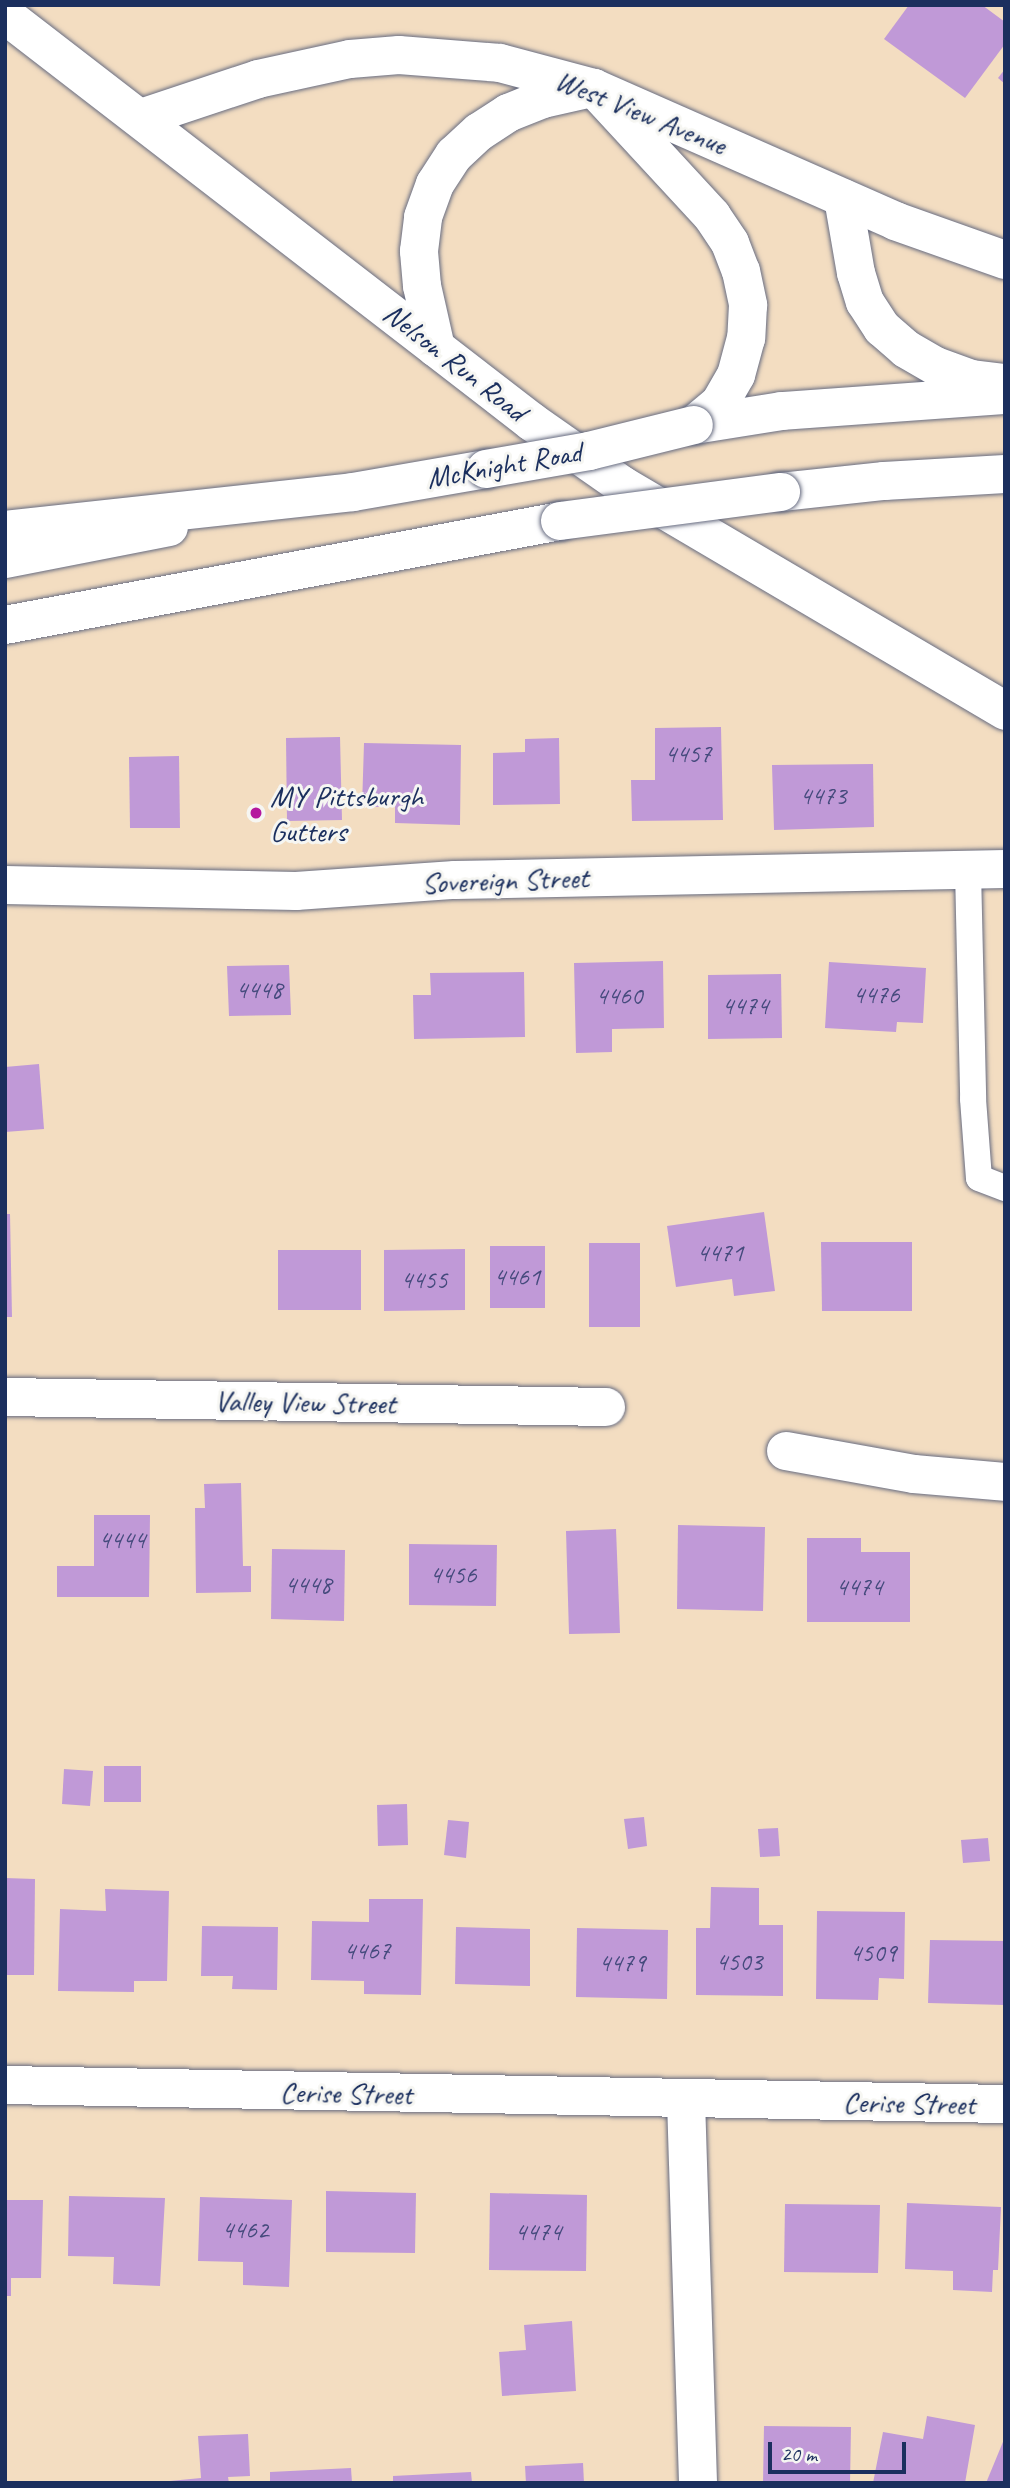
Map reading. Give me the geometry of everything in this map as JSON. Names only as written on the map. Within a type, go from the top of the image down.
[{"type":"main road","name":"Nelson Run Road","points":[[5,15],[436,348],[622,485],[1005,711]]},
{"type":"main road","name":"West View Avenue","points":[[141,118],[302,68],[350,59],[399,55],[500,63],[594,88],[908,226],[1005,260]]},
{"type":"main road","points":[[436,348],[422,286],[419,251],[423,217],[435,184],[454,155],[470,139],[508,113],[543,99],[594,88],[712,216],[730,243],[741,271],[747,316],[746,338],[736,374],[720,403],[694,425]]},
{"type":"main road","points":[[843,198],[856,274],[865,302],[883,328],[906,349],[936,366],[972,379],[1005,383]]},
{"type":"main road","name":"McKnight Road","points":[[5,559],[354,492],[589,451],[694,425],[782,411],[1005,396]]},
{"type":"main road","points":[[5,625],[560,521],[884,481],[1005,474]]},
{"type":"main road","points":[[5,530],[354,492]]},
{"type":"main road","name":"Sovereign Street","points":[[5,886],[296,891],[455,880],[986,869]]},
{"type":"main road","name":"Valley View Street","points":[[5,1397],[606,1408]]},
{"type":"main road","points":[[786,1451],[914,1474],[1005,1482]]},
{"type":"main road","name":"Cerise Street","points":[[5,2085],[1005,2104]]},
{"type":"main road","points":[[687,2100],[698,2483]]},
{"type":"lane","points":[[986,869],[973,1099],[979,1178],[1005,1188]]},
{"type":"building","points":[[909,5],[982,5],[1005,22],[1005,44],[965,98],[884,39]]},
{"type":"building","points":[[1005,69],[1005,84],[998,78]]},
{"type":"building","points":[[721,727],[723,820],[632,821],[631,780],[655,780],[655,728]]},
{"type":"building","points":[[340,737],[342,820],[287,821],[286,738]]},
{"type":"building","points":[[559,738],[560,804],[493,805],[493,753],[525,752],[525,739]]},
{"type":"building","points":[[364,743],[461,745],[460,825],[395,823],[395,807],[362,807]]},
{"type":"building","points":[[179,756],[180,828],[130,828],[129,757]]},
{"type":"building","points":[[873,764],[874,827],[774,830],[772,765]]},
{"type":"building","points":[[663,961],[664,1028],[612,1029],[612,1052],[576,1053],[574,963]]},
{"type":"building","points":[[829,962],[926,968],[923,1023],[897,1022],[896,1032],[825,1028]]},
{"type":"building","points":[[289,965],[291,1015],[229,1016],[227,966]]},
{"type":"building","points":[[524,972],[525,1037],[414,1039],[413,995],[431,995],[430,973]]},
{"type":"building","points":[[781,974],[782,1038],[708,1039],[708,975]]},
{"type":"building","points":[[39,1064],[44,1129],[5,1132],[5,1067]]},
{"type":"building","points":[[764,1212],[775,1291],[734,1296],[732,1279],[676,1287],[667,1226]]},
{"type":"building","points":[[5,1214],[10,1214],[12,1317],[5,1317]]},
{"type":"building","points":[[821,1242],[912,1242],[912,1311],[822,1311]]},
{"type":"building","points":[[589,1243],[640,1243],[640,1327],[589,1327]]},
{"type":"building","points":[[490,1246],[545,1246],[545,1308],[490,1308]]},
{"type":"building","points":[[465,1249],[465,1310],[384,1311],[384,1250]]},
{"type":"building","points":[[278,1250],[361,1250],[361,1310],[278,1310]]},
{"type":"building","points":[[241,1483],[243,1566],[251,1566],[251,1592],[196,1593],[195,1508],[205,1508],[204,1484]]},
{"type":"building","points":[[94,1515],[150,1515],[149,1597],[57,1597],[57,1566],[94,1566]]},
{"type":"building","points":[[678,1525],[765,1527],[763,1611],[677,1609]]},
{"type":"building","points":[[616,1529],[620,1633],[569,1634],[566,1531]]},
{"type":"building","points":[[807,1538],[861,1538],[861,1552],[910,1552],[910,1622],[807,1622]]},
{"type":"building","points":[[409,1544],[497,1545],[496,1606],[409,1605]]},
{"type":"building","points":[[272,1549],[345,1550],[344,1621],[271,1619]]},
{"type":"building","points":[[104,1766],[141,1766],[141,1802],[104,1802]]},
{"type":"building","points":[[64,1769],[93,1771],[90,1806],[62,1804]]},
{"type":"building","points":[[407,1804],[408,1845],[378,1846],[377,1805]]},
{"type":"building","points":[[644,1817],[647,1846],[628,1849],[624,1819]]},
{"type":"building","points":[[448,1820],[469,1822],[466,1858],[444,1855]]},
{"type":"building","points":[[778,1828],[780,1856],[760,1857],[758,1829]]},
{"type":"building","points":[[988,1838],[990,1861],[963,1863],[961,1840]]},
{"type":"building","points":[[5,1878],[35,1879],[34,1975],[5,1975]]},
{"type":"building","points":[[711,1887],[759,1888],[759,1925],[783,1925],[783,1996],[696,1995],[696,1928],[710,1928]]},
{"type":"building","points":[[105,1889],[169,1891],[167,1981],[134,1981],[134,1992],[58,1991],[60,1909],[106,1911]]},
{"type":"building","points":[[369,1899],[423,1899],[421,1995],[364,1994],[364,1981],[311,1980],[312,1921],[369,1922]]},
{"type":"building","points":[[817,1911],[905,1912],[904,1979],[879,1978],[878,2000],[816,1999]]},
{"type":"building","points":[[202,1926],[278,1927],[277,1990],[232,1989],[233,1976],[201,1976]]},
{"type":"building","points":[[456,1927],[530,1929],[530,1986],[455,1984]]},
{"type":"building","points":[[577,1928],[668,1930],[667,1999],[576,1997]]},
{"type":"building","points":[[930,1940],[1005,1941],[1005,2005],[928,2003]]},
{"type":"building","points":[[326,2191],[416,2193],[415,2253],[326,2252]]},
{"type":"building","points":[[490,2193],[587,2195],[586,2271],[489,2270]]},
{"type":"building","points":[[69,2196],[165,2198],[160,2286],[113,2284],[114,2257],[68,2256]]},
{"type":"building","points":[[200,2197],[292,2200],[289,2287],[243,2285],[243,2262],[198,2261]]},
{"type":"building","points":[[5,2200],[43,2200],[41,2278],[11,2278],[11,2296],[5,2296]]},
{"type":"building","points":[[907,2203],[1001,2207],[998,2270],[993,2270],[992,2292],[953,2290],[953,2271],[905,2269]]},
{"type":"building","points":[[785,2204],[880,2205],[878,2273],[784,2272]]},
{"type":"building","points":[[572,2321],[576,2391],[502,2396],[499,2352],[526,2350],[524,2325]]},
{"type":"building","points":[[927,2416],[975,2425],[965,2483],[873,2483],[883,2432],[923,2439]]},
{"type":"building","points":[[764,2426],[851,2427],[850,2483],[763,2483]]},
{"type":"building","points":[[248,2434],[250,2476],[228,2477],[229,2483],[149,2483],[201,2478],[198,2436]]},
{"type":"building","points":[[1005,2437],[1005,2483],[986,2483]]},
{"type":"building","points":[[583,2463],[584,2483],[526,2483],[525,2466]]},
{"type":"building","points":[[351,2468],[352,2483],[270,2483],[270,2472]]},
{"type":"building","points":[[471,2472],[472,2483],[393,2483],[393,2476]]},
{"type":"place","name":"MY Pittsburgh Gutters","points":[[256,813]]}]
